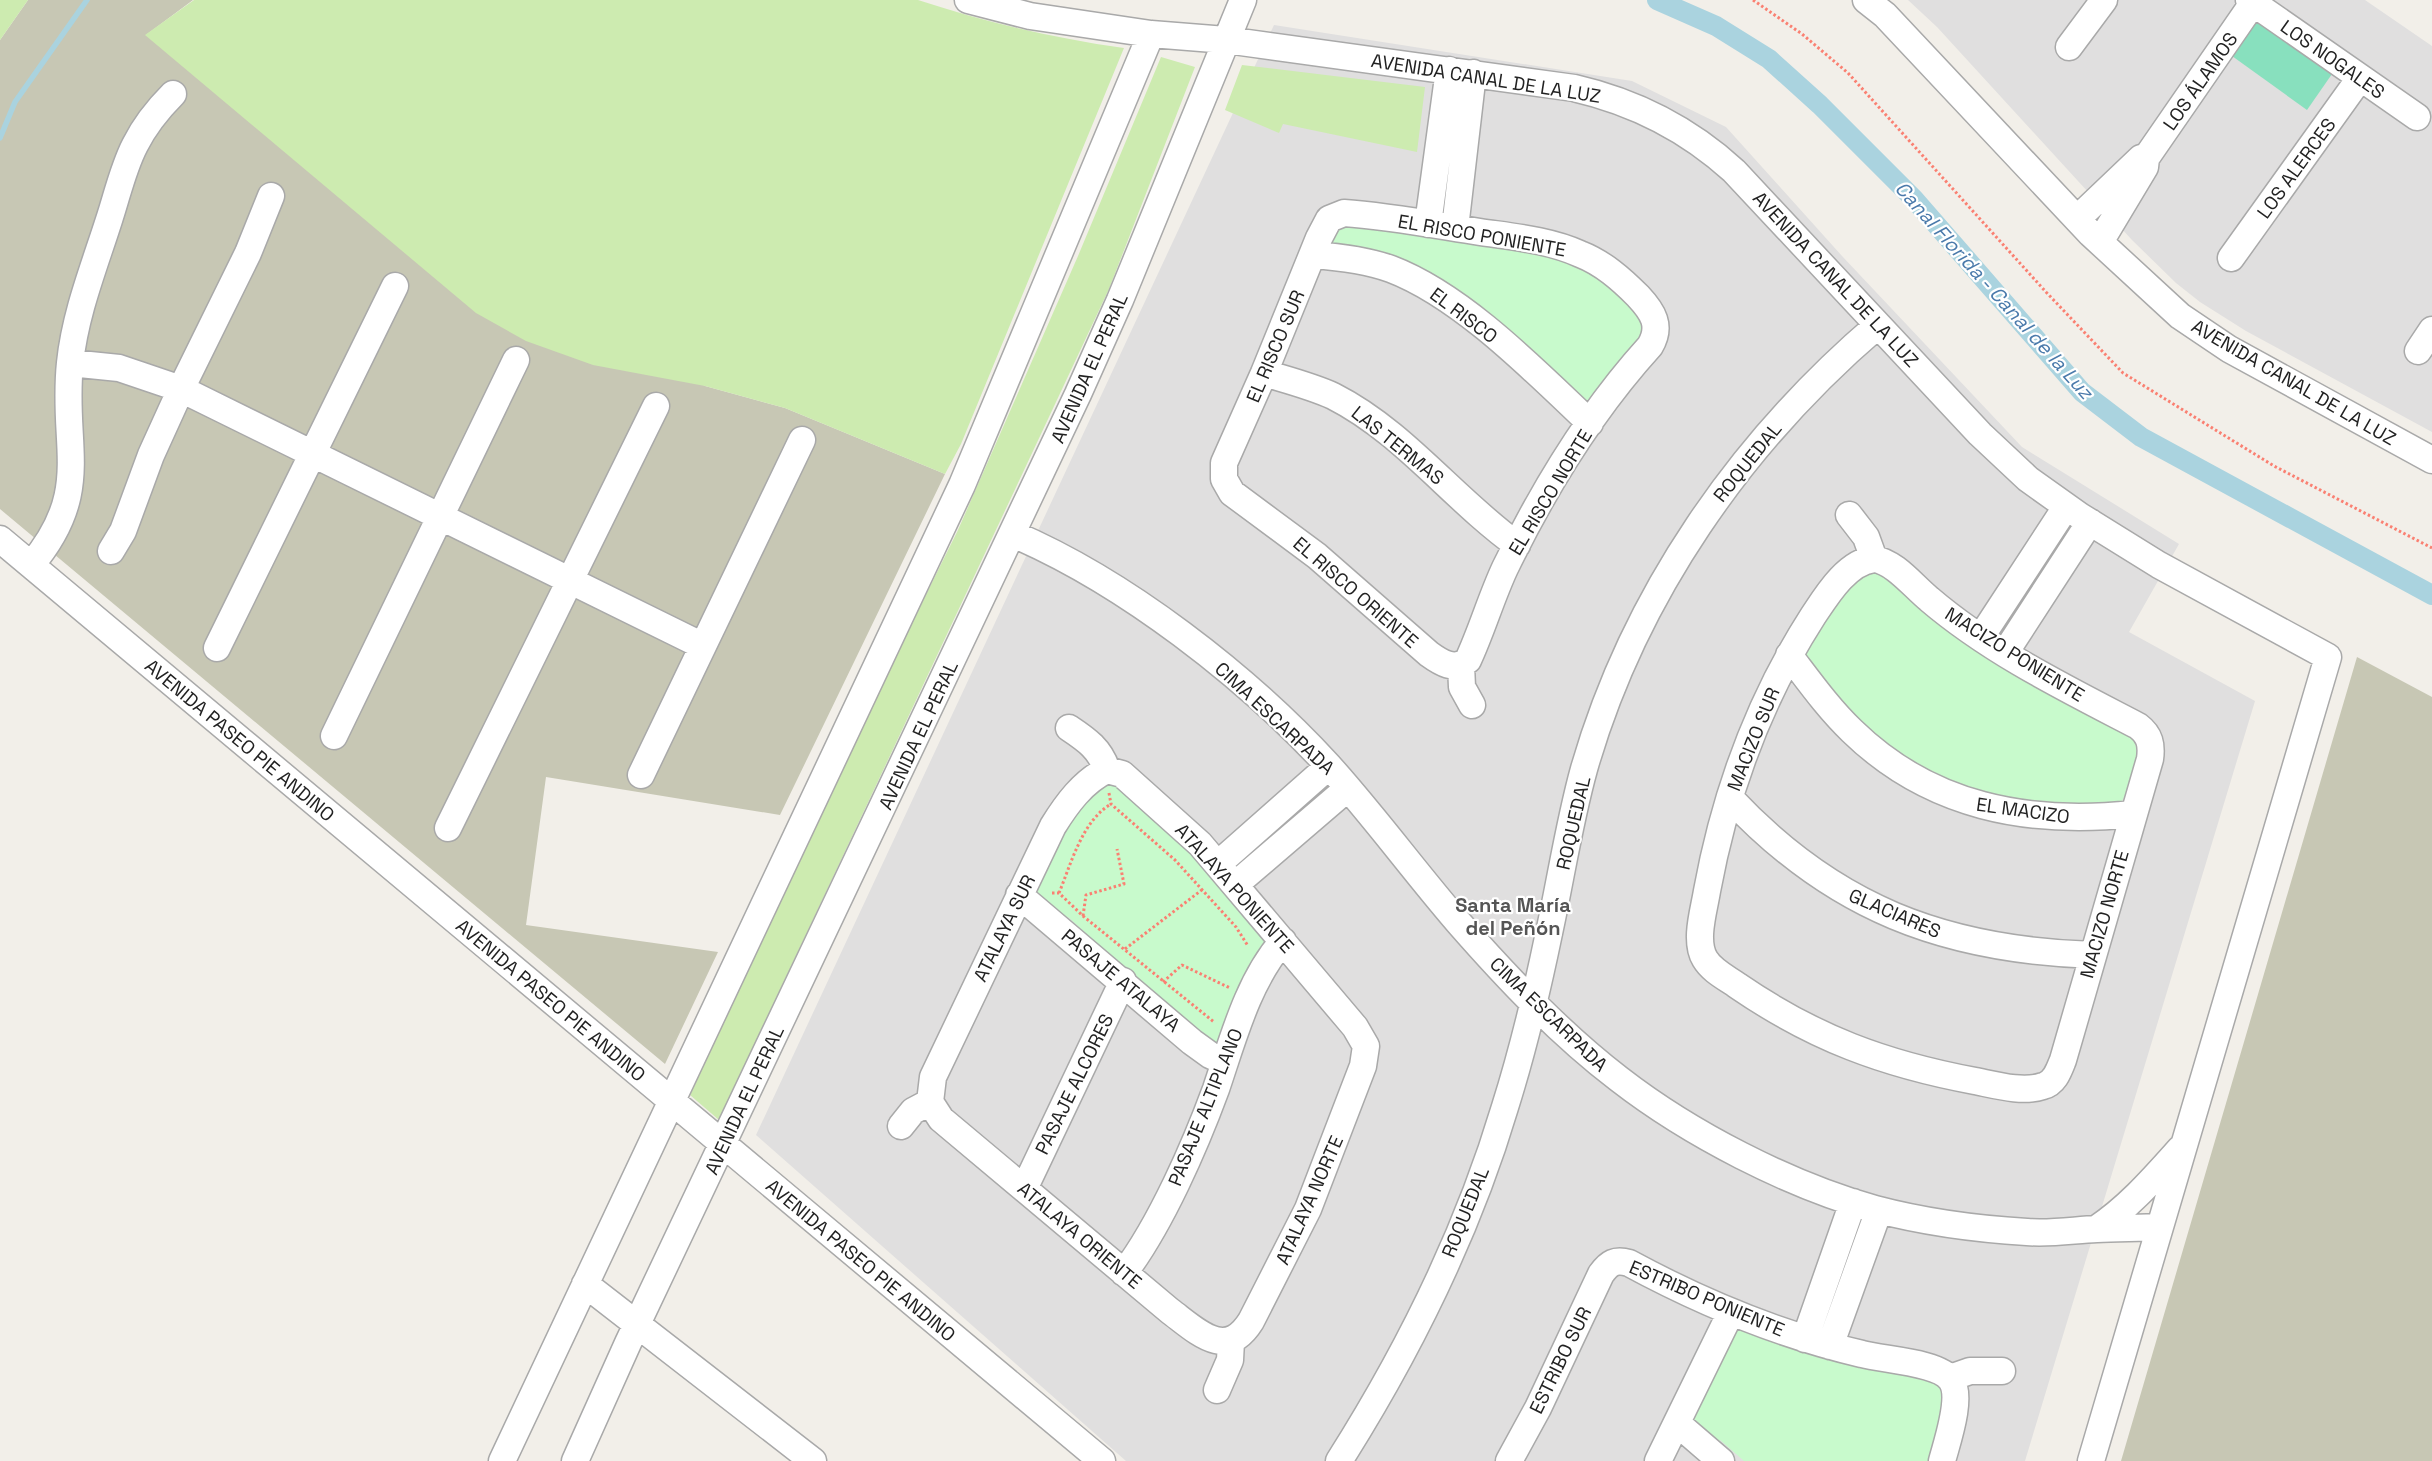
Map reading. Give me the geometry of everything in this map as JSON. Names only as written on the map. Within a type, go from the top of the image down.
[{"type":"street","name":"AVENIDA CANAL DE LA LUZ","points":[[968,0],[1030,16],[1151,34],[1226,40],[1461,71],[1597,94],[1641,109],[1682,130],[1734,170],[1997,451],[2028,479],[2066,507],[2159,565],[2328,657],[2185,1144]]},
{"type":"street","name":"AVENIDA EL PERAL","points":[[575,1461],[638,1323],[1013,534],[1120,300],[1243,0]]},
{"type":"street","name":"AVENIDA CANAL DE LA LUZ","points":[[1866,0],[1885,15],[2077,219],[2159,299],[2201,331],[2229,349],[2432,460]]},
{"type":"street","points":[[2068,47],[2104,0]]},
{"type":"street","name":"LOS ÁLAMOS","points":[[2100,242],[2145,167],[2146,158],[2251,2]]},
{"type":"street","name":"LOS NOGALES","points":[[2251,2],[2417,118]]},
{"type":"street","points":[[502,1461],[962,486],[1151,34]]},
{"type":"street","points":[[1428,224],[1461,71]]},
{"type":"street","points":[[1455,228],[1461,71]]},
{"type":"street","name":"LOS ALERCES","points":[[2231,258],[2360,78]]},
{"type":"street","points":[[31,565],[54,534],[68,499],[73,463],[69,417],[70,363],[84,299],[134,147],[152,118],[173,94]]},
{"type":"street","name":"LOS ÁLAMOS","points":[[2077,219],[2140,158],[2146,158]]},
{"type":"street","points":[[111,552],[123,531],[151,455],[181,389],[236,279],[271,196]]},
{"type":"street","name":"EL RISCO PONIENTE","points":[[1334,215],[1350,214],[1541,241],[1590,258],[1624,282],[1644,302],[1654,317],[1657,328]]},
{"type":"street","name":"EL RISCO SUR","points":[[1224,479],[1224,463],[1264,373],[1325,225],[1334,215]]},
{"type":"street","name":"EL RISCO","points":[[1313,255],[1358,260],[1382,266],[1432,290],[1505,346],[1590,423]]},
{"type":"street","points":[[217,648],[395,286]]},
{"type":"street","name":"ROQUEDAL","points":[[1339,1461],[1397,1361],[1429,1296],[1467,1211],[1504,1112],[1534,1003],[1567,840],[1584,770],[1613,686],[1647,614],[1689,539],[1744,462],[1819,379],[1878,325]]},
{"type":"street","name":"EL RISCO NORTE","points":[[1460,665],[1470,655],[1516,545],[1545,494],[1590,423],[1650,346],[1657,328]]},
{"type":"street","points":[[334,736],[516,360]]},
{"type":"street","points":[[70,363],[119,368],[181,389],[703,646]]},
{"type":"street","name":"LAS TERMAS","points":[[1264,373],[1322,392],[1359,412],[1418,458],[1516,545]]},
{"type":"street","points":[[448,828],[656,406]]},
{"type":"street","points":[[641,775],[802,440]]},
{"type":"street","name":"EL RISCO ORIENTE","points":[[1224,479],[1232,493],[1317,556],[1429,654],[1448,665],[1460,665]]},
{"type":"street","points":[[1982,637],[2066,507]]},
{"type":"street","points":[[1849,515],[1866,537],[1874,559]]},
{"type":"street","points":[[2005,653],[2090,522]]},
{"type":"street","name":"CIMA ESCARPADA","points":[[1013,534],[1059,555],[1105,582],[1169,626],[1264,704],[1329,766],[1457,921],[1534,1003],[1615,1076],[1661,1110],[1762,1164],[1853,1202],[1879,1210],[1995,1230],[2054,1232],[2160,1228]]},
{"type":"street","name":"AVENIDA PASEO PIE ANDINO","points":[[0,539],[1102,1461]]},
{"type":"street","name":"MACIZO PONIENTE","points":[[1874,559],[1890,565],[1936,606],[2005,653],[2138,726],[2144,731],[2150,741]]},
{"type":"street","name":"MACIZO SUR","points":[[1874,559],[1857,565],[1843,577],[1818,608],[1789,655],[1758,718],[1718,838],[1702,926],[1702,954],[1714,969],[1778,1011],[1810,1030],[1870,1056],[1986,1084],[2032,1088],[2049,1084]]},
{"type":"street","name":"EL MACIZO","points":[[1789,655],[1816,691],[1854,733],[1896,766],[1935,789],[1981,806],[2039,815],[2080,818],[2133,814]]},
{"type":"street","points":[[1460,665],[1462,687],[1472,705]]},
{"type":"street","points":[[1069,728],[1095,747],[1104,760],[1107,770]]},
{"type":"street","name":"MACIZO NORTE","points":[[2049,1084],[2063,1060],[2150,759],[2150,741]]},
{"type":"street","points":[[1227,874],[1329,766]]},
{"type":"street","name":"ATALAYA PONIENTE","points":[[1107,770],[1118,772],[1127,778],[1187,831],[1227,874],[1283,941],[1360,1034],[1366,1046]]},
{"type":"street","name":"ATALAYA SUR","points":[[930,1102],[933,1077],[1019,895],[1060,815],[1087,783],[1107,770]]},
{"type":"street","points":[[1227,874],[1348,788]]},
{"type":"street","name":"GLACIARES","points":[[1730,798],[1763,832],[1794,858],[1860,900],[1899,919],[1936,932],[1987,945],[2038,952],[2093,955]]},
{"type":"street","name":"PASAJE ATALAYA","points":[[1019,895],[1075,925],[1115,974],[1192,1042],[1210,1055],[1225,1062]]},
{"type":"street","name":"PASAJE ALTIPLANO","points":[[1124,1273],[1139,1253],[1174,1184],[1200,1128],[1258,980],[1270,957],[1283,941]]},
{"type":"street","name":"PASAJE ALCORES","points":[[1025,1187],[1115,974]]},
{"type":"street","name":"ATALAYA NORTE","points":[[1231,1341],[1243,1333],[1251,1321],[1308,1209],[1363,1066],[1366,1046]]},
{"type":"street","points":[[901,1126],[913,1111],[930,1102]]},
{"type":"street","name":"ATALAYA ORIENTE","points":[[930,1102],[941,1119],[1025,1187],[1124,1273],[1198,1331],[1219,1341],[1231,1341]]},
{"type":"street","points":[[2091,1461],[2185,1144]]},
{"type":"street","points":[[2096,1229],[2113,1218],[2185,1144]]},
{"type":"street","points":[[1805,1339],[1853,1202]]},
{"type":"street","points":[[1830,1346],[1879,1210]]},
{"type":"street","name":"ESTRIBO PONIENTE","points":[[1614,1262],[1629,1264],[1688,1294],[1805,1339],[1881,1359],[1932,1367],[1950,1378]]},
{"type":"street","name":"ESTRIBO SUR","points":[[1509,1461],[1542,1400],[1601,1274],[1614,1262]]},
{"type":"street","points":[[584,1284],[638,1323],[814,1461]]},
{"type":"street","points":[[1658,1461],[1678,1424],[1731,1312]]},
{"type":"street","points":[[1217,1390],[1230,1360],[1231,1341]]},
{"type":"street","points":[[1942,1461],[1955,1404],[1956,1391],[1950,1378],[1970,1371],[2002,1371]]},
{"type":"street","points":[[1678,1424],[1721,1461]]},
{"type":"path","points":[[1753,0],[1802,34],[1848,73],[2046,292],[2123,373],[2274,466],[2432,548]]},
{"type":"path","points":[[1107,770],[1111,804],[1175,860],[1236,927],[1248,946]]},
{"type":"path","points":[[1058,893],[1087,831],[1094,820],[1111,804]]},
{"type":"path","points":[[1075,925],[1086,895],[1124,884],[1117,849]]},
{"type":"path","points":[[1115,974],[1126,949],[1202,890],[1227,874]]},
{"type":"path","points":[[1019,895],[1058,893]]},
{"type":"path","points":[[1058,893],[1075,925],[1126,949],[1163,982],[1214,1022]]},
{"type":"path","points":[[1163,982],[1182,965],[1230,988]]},
{"type":"shaded area","points":[[28,0],[193,0],[146,35],[705,386],[785,408],[945,474],[780,815],[546,777],[526,925],[718,952],[665,1064],[0,509],[0,40]]},
{"type":"shaded area","points":[[1908,0],[2365,0],[2432,46],[2432,432],[2246,331],[2200,302],[2176,283],[2132,240],[1937,27]]},
{"type":"shaded area","points":[[1274,25],[1632,81],[1726,127],[1842,256],[2022,447],[2179,544],[2129,632],[2255,701],[2025,1461],[1126,1461],[756,1135]]},
{"type":"shaded area","points":[[2357,657],[2432,697],[2432,1461],[2121,1461]]},
{"type":"green space","points":[[0,0],[28,0],[0,40]]},
{"type":"green space","points":[[194,0],[918,0],[1020,28],[1124,48],[961,444],[945,474],[785,408],[705,386],[593,365],[526,341],[476,313],[145,35]]},
{"type":"green space","points":[[2258,20],[2332,74],[2307,110],[2232,56]]},
{"type":"green space","points":[[1161,57],[1195,67],[1109,289],[719,1120],[690,1095],[824,800],[958,530],[1078,256]]},
{"type":"green space","points":[[1242,65],[1425,87],[1417,152],[1283,124],[1279,133],[1225,110]]},
{"type":"green space","points":[[1349,226],[1534,252],[1574,263],[1610,286],[1640,317],[1643,327],[1640,337],[1587,407],[1518,345],[1330,245],[1337,230]]},
{"type":"green space","points":[[1867,572],[1878,573],[1930,615],[2133,739],[2136,761],[2131,781],[2121,802],[2073,807],[1984,795],[1919,768],[1861,726],[1805,659],[1812,636],[1828,611]]},
{"type":"green space","points":[[1106,783],[1117,786],[1205,866],[1267,943],[1224,1049],[1212,1048],[1068,917],[1062,922],[1033,893],[1066,830],[1085,802]]},
{"type":"green space","points":[[1734,1325],[1856,1365],[1930,1379],[1939,1383],[1944,1399],[1930,1461],[1744,1461],[1720,1440],[1716,1446],[1696,1428],[1689,1414]]},
{"type":"waterway","points":[[0,138],[15,102],[87,0]]},
{"type":"waterway","name":"Canal Florida - Canal de la Luz","points":[[1657,0],[1716,26],[1769,59],[1820,105],[1914,199],[2082,392],[2141,437],[2432,595]]},
{"type":"district","name":"Santa María del Peñón","points":[[1513,916]]}]
